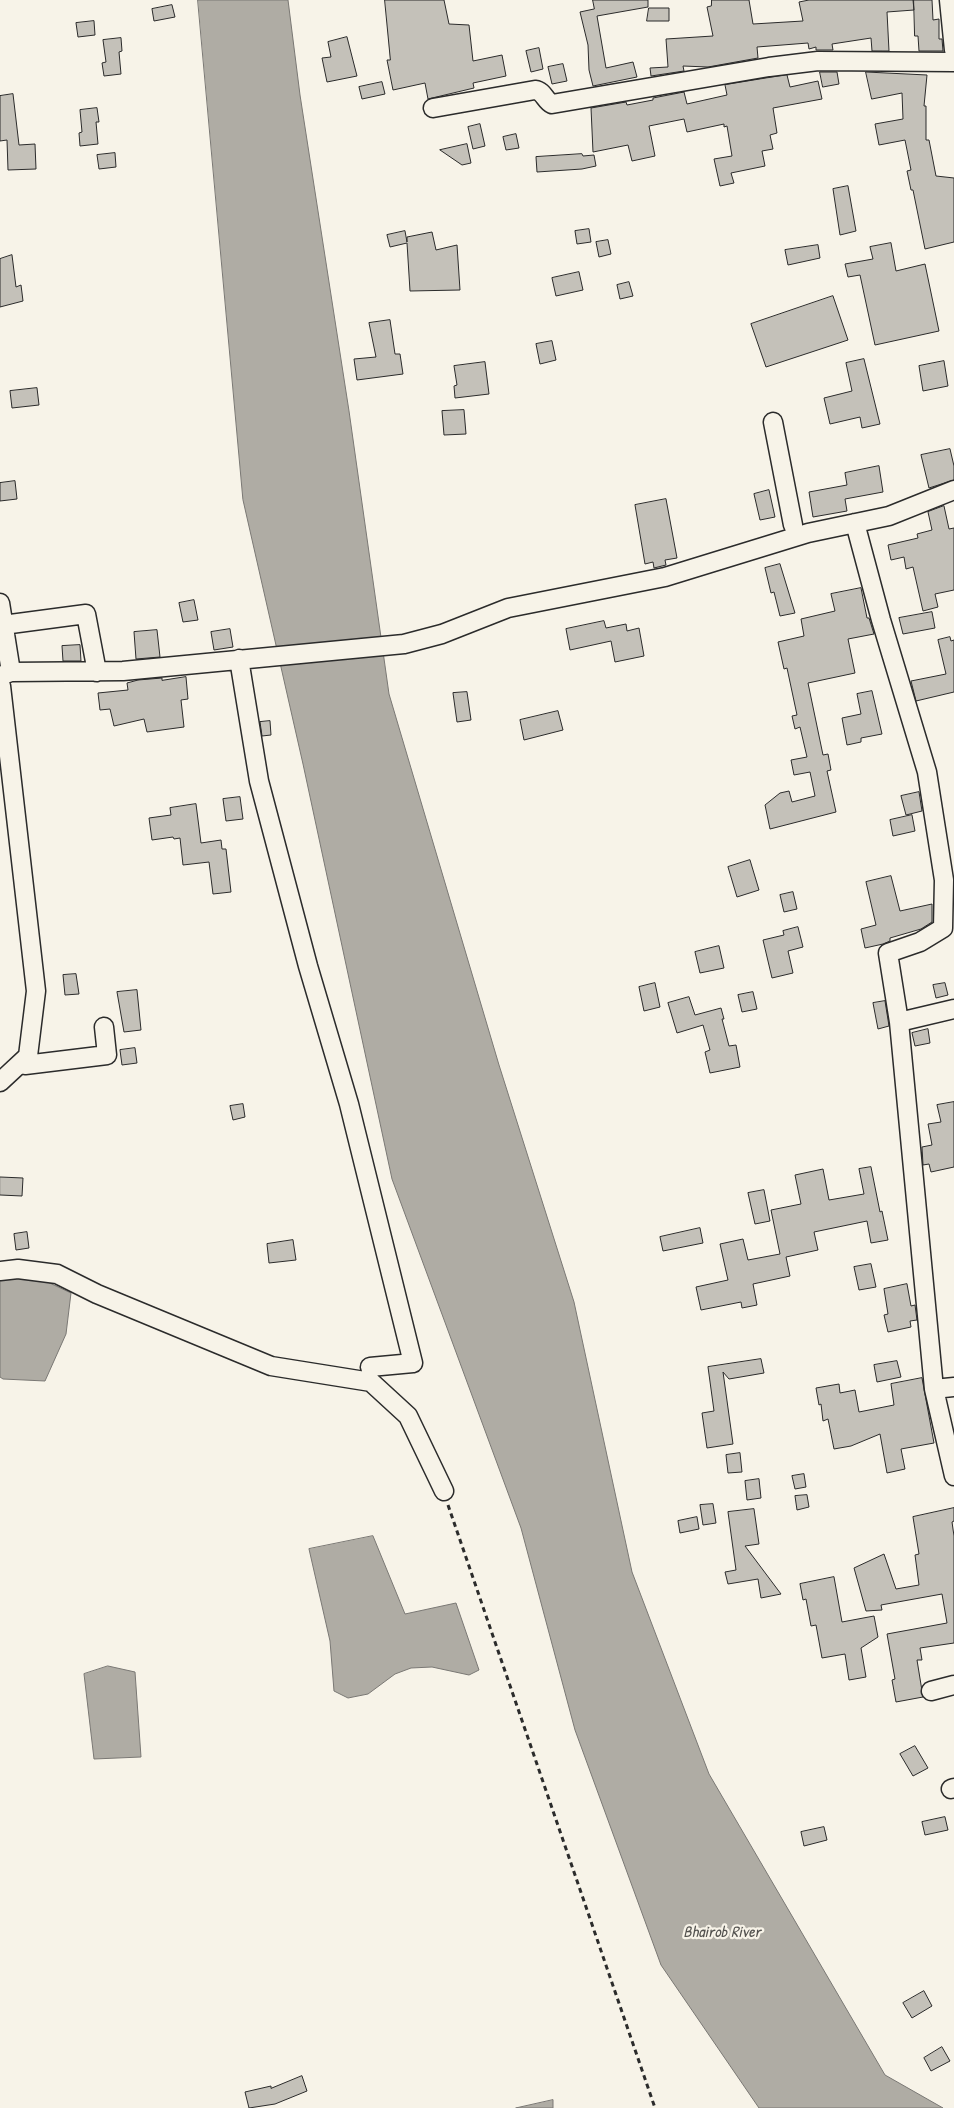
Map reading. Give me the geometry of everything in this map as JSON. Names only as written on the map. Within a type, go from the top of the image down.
[{"type":"street","points":[[949,0],[954,50]]},
{"type":"street","points":[[433,108],[536,90],[543,93],[548,102],[552,104],[769,67],[818,61],[954,62]]},
{"type":"street","points":[[774,422],[793,525]]},
{"type":"street","points":[[4,678],[123,671],[404,644],[442,634],[508,608],[665,577],[808,533],[889,516],[954,490]]},
{"type":"street","points":[[855,523],[880,620],[927,772],[944,880],[943,928],[920,942],[888,953],[899,1022],[934,1389],[954,1476]]},
{"type":"street","points":[[0,604],[3,625],[4,678],[36,991],[28,1056],[0,1082]]},
{"type":"street","points":[[3,625],[86,614],[97,672]]},
{"type":"street","points":[[239,659],[259,781],[308,966],[349,1104],[412,1363],[370,1367]]},
{"type":"street","points":[[899,1022],[954,1009]]},
{"type":"street","points":[[25,1065],[107,1055],[104,1027]]},
{"type":"street","points":[[0,1271],[18,1269],[57,1274],[98,1294],[271,1366],[371,1382],[408,1416],[444,1491]]},
{"type":"street","points":[[934,1389],[954,1386]]},
{"type":"street","points":[[931,1691],[954,1686]]},
{"type":"path","points":[[444,1491],[655,2108]]},
{"type":"water","name":"Bhairob River","points":[[198,0],[288,0],[300,95],[349,411],[389,694],[499,1065],[574,1302],[632,1572],[709,1774],[885,2075],[943,2108],[759,2108],[661,1965],[575,1730],[521,1528],[392,1179],[303,764],[243,500]]},
{"type":"water","points":[[8,1278],[39,1278],[71,1293],[66,1334],[45,1381],[3,1379],[0,1377],[0,1281]]},
{"type":"water","points":[[373,1536],[405,1614],[456,1603],[479,1670],[469,1675],[432,1667],[411,1668],[395,1674],[368,1694],[348,1698],[334,1691],[330,1641],[309,1549]]},
{"type":"water","points":[[108,1666],[135,1672],[141,1757],[94,1759],[84,1674]]},
{"type":"water","points":[[553,2100],[553,2108],[516,2108]]},
{"type":"building","points":[[385,0],[444,0],[449,24],[469,25],[473,61],[502,55],[506,76],[473,83],[474,88],[428,99],[425,83],[393,90],[387,60],[390,60]]},
{"type":"building","points":[[593,0],[648,0],[648,7],[597,16],[606,68],[633,62],[637,77],[593,86],[589,70],[588,45],[580,12],[594,9]]},
{"type":"building","points":[[712,0],[749,0],[753,24],[803,21],[799,2],[809,0],[913,0],[914,10],[887,12],[889,51],[872,51],[871,38],[832,44],[833,50],[816,50],[816,47],[809,49],[808,43],[757,47],[758,58],[708,67],[683,66],[684,71],[651,76],[650,68],[668,67],[666,39],[713,36],[707,7],[711,6]]},
{"type":"building","points":[[914,0],[932,0],[933,20],[939,19],[939,39],[942,39],[943,51],[919,51],[918,36],[915,36]]},
{"type":"building","points":[[172,5],[175,17],[154,21],[152,9]]},
{"type":"building","points":[[649,8],[669,8],[669,21],[647,21]]},
{"type":"building","points":[[94,21],[95,35],[78,37],[76,23]]},
{"type":"building","points":[[347,37],[357,76],[327,82],[322,58],[331,57],[328,42]]},
{"type":"building","points":[[121,38],[122,51],[119,52],[121,74],[104,76],[102,63],[106,62],[103,40]]},
{"type":"building","points":[[539,48],[543,69],[531,72],[526,51]]},
{"type":"building","points":[[563,64],[567,81],[552,84],[548,67]]},
{"type":"building","points":[[820,72],[837,72],[839,84],[823,87]]},
{"type":"building","points":[[866,72],[927,75],[924,106],[926,106],[926,140],[929,140],[936,176],[954,178],[954,242],[925,249],[913,190],[911,190],[907,171],[911,170],[905,140],[879,145],[875,124],[903,119],[902,93],[872,99]]},
{"type":"building","points":[[787,75],[790,87],[818,81],[822,99],[773,108],[777,133],[770,135],[773,149],[762,151],[765,166],[731,173],[734,183],[720,186],[714,159],[732,156],[727,126],[724,127],[724,124],[687,132],[684,119],[649,126],[655,156],[632,161],[628,145],[593,152],[591,108],[626,102],[627,105],[684,92],[687,104],[727,95],[725,85]]},
{"type":"building","points":[[382,82],[385,94],[362,99],[359,87]]},
{"type":"building","points":[[13,94],[19,145],[35,144],[36,169],[8,170],[7,140],[0,141],[0,96]]},
{"type":"building","points":[[97,108],[99,122],[96,122],[98,144],[80,146],[79,133],[82,132],[80,110]]},
{"type":"building","points":[[480,124],[485,146],[473,149],[468,127]]},
{"type":"building","points":[[516,134],[519,148],[506,150],[503,137]]},
{"type":"building","points":[[467,144],[471,163],[462,165],[440,150]]},
{"type":"building","points":[[115,153],[116,167],[99,169],[97,155]]},
{"type":"building","points":[[582,154],[583,156],[594,155],[596,166],[582,169],[537,172],[536,157]]},
{"type":"building","points":[[848,186],[856,231],[840,235],[833,189]]},
{"type":"building","points":[[589,229],[591,242],[577,244],[575,231]]},
{"type":"building","points":[[405,231],[407,242],[407,237],[432,232],[436,250],[457,245],[460,290],[410,291],[407,243],[390,247],[387,235]]},
{"type":"building","points":[[608,240],[611,254],[599,257],[596,242]]},
{"type":"building","points":[[891,243],[896,271],[925,264],[939,331],[875,345],[860,275],[848,277],[845,264],[873,259],[870,247]]},
{"type":"building","points":[[818,245],[820,258],[788,265],[785,250]]},
{"type":"building","points":[[12,255],[16,287],[21,285],[23,301],[0,307],[0,259]]},
{"type":"building","points":[[579,272],[583,290],[556,296],[552,278]]},
{"type":"building","points":[[629,282],[633,296],[620,299],[617,285]]},
{"type":"building","points":[[833,296],[848,340],[766,367],[751,324]]},
{"type":"building","points":[[390,320],[395,354],[400,354],[403,374],[357,380],[354,359],[376,357],[369,323]]},
{"type":"building","points":[[552,341],[556,360],[540,364],[536,344]]},
{"type":"building","points":[[864,359],[880,424],[862,428],[860,417],[830,424],[824,398],[852,391],[846,363]]},
{"type":"building","points":[[944,361],[948,386],[923,391],[919,366]]},
{"type":"building","points":[[485,362],[489,394],[455,398],[454,386],[457,385],[454,366]]},
{"type":"building","points":[[37,388],[39,405],[12,408],[10,391]]},
{"type":"building","points":[[464,410],[466,434],[444,435],[442,411]]},
{"type":"building","points":[[950,449],[954,466],[954,480],[929,488],[921,455]]},
{"type":"building","points":[[879,466],[883,492],[845,499],[847,511],[813,517],[809,492],[847,485],[845,473]]},
{"type":"building","points":[[15,481],[17,499],[0,501],[0,483]]},
{"type":"building","points":[[769,490],[775,517],[760,520],[754,494]]},
{"type":"building","points":[[666,499],[677,558],[665,560],[666,565],[654,568],[653,562],[645,564],[635,505]]},
{"type":"building","points":[[944,506],[949,529],[954,528],[954,590],[935,594],[938,607],[923,611],[913,567],[906,569],[904,557],[891,560],[888,545],[918,538],[917,534],[932,530],[928,512]]},
{"type":"building","points":[[780,564],[795,613],[780,616],[774,592],[771,593],[765,568]]},
{"type":"building","points":[[861,588],[867,618],[869,618],[874,634],[848,639],[855,673],[808,683],[823,755],[828,754],[831,770],[827,771],[836,812],[770,829],[765,805],[780,793],[789,791],[792,802],[815,796],[810,772],[794,775],[791,760],[807,757],[800,727],[795,729],[792,716],[797,715],[787,668],[784,669],[778,642],[804,636],[801,619],[835,611],[831,594]]},
{"type":"building","points":[[194,600],[198,620],[183,622],[179,603]]},
{"type":"building","points":[[932,612],[935,628],[903,634],[899,618]]},
{"type":"building","points":[[604,621],[606,628],[626,624],[627,631],[639,628],[644,656],[615,662],[611,641],[570,650],[566,629]]},
{"type":"building","points":[[230,629],[233,647],[214,650],[211,632]]},
{"type":"building","points":[[157,630],[160,657],[136,659],[134,632]]},
{"type":"building","points":[[950,637],[951,641],[954,640],[954,692],[916,701],[911,681],[946,674],[938,640]]},
{"type":"building","points":[[80,645],[81,661],[63,661],[62,646]]},
{"type":"building","points":[[186,677],[188,699],[181,700],[184,727],[147,732],[144,719],[114,726],[110,709],[100,710],[98,693],[128,690],[127,683],[138,680]]},
{"type":"building","points":[[872,691],[882,734],[861,738],[861,742],[847,745],[842,718],[861,714],[857,694]]},
{"type":"building","points":[[467,692],[471,720],[457,722],[453,693]]},
{"type":"building","points":[[558,711],[563,730],[524,740],[520,720]]},
{"type":"building","points":[[270,721],[271,735],[262,736],[260,722]]},
{"type":"building","points":[[919,792],[922,811],[906,815],[901,796]]},
{"type":"building","points":[[240,797],[243,819],[226,821],[223,799]]},
{"type":"building","points":[[196,804],[201,843],[221,840],[222,849],[226,849],[231,892],[213,894],[209,862],[183,865],[180,838],[152,840],[149,818],[171,815],[170,808]]},
{"type":"building","points":[[912,815],[915,831],[893,836],[890,820]]},
{"type":"building","points":[[750,860],[759,890],[737,897],[728,867]]},
{"type":"building","points":[[891,876],[900,911],[932,904],[932,922],[921,929],[890,938],[890,941],[883,944],[865,948],[861,929],[876,925],[866,882]]},
{"type":"building","points":[[793,892],[797,909],[784,912],[780,895]]},
{"type":"building","points":[[798,927],[803,947],[788,951],[793,973],[772,978],[763,940],[784,935],[783,931]]},
{"type":"building","points":[[719,946],[724,968],[700,973],[695,952]]},
{"type":"building","points":[[76,974],[79,994],[65,995],[63,975]]},
{"type":"building","points":[[655,983],[660,1007],[644,1011],[639,987]]},
{"type":"building","points":[[945,983],[948,995],[936,998],[933,985]]},
{"type":"building","points":[[137,990],[141,1030],[124,1032],[117,992]]},
{"type":"building","points":[[753,992],[757,1009],[742,1012],[738,995]]},
{"type":"building","points":[[689,997],[695,1015],[721,1008],[729,1046],[736,1045],[740,1067],[710,1073],[705,1052],[710,1050],[703,1025],[677,1033],[668,1003]]},
{"type":"building","points":[[885,1001],[889,1026],[878,1029],[873,1003]]},
{"type":"building","points":[[928,1029],[930,1043],[915,1046],[912,1033]]},
{"type":"building","points":[[135,1048],[137,1063],[122,1065],[120,1050]]},
{"type":"building","points":[[954,1102],[954,1167],[931,1172],[929,1164],[923,1165],[922,1147],[932,1145],[928,1124],[941,1122],[937,1105]]},
{"type":"building","points":[[243,1104],[245,1117],[233,1120],[230,1106]]},
{"type":"building","points":[[871,1167],[888,1240],[871,1243],[867,1221],[814,1232],[818,1250],[786,1257],[790,1276],[753,1284],[757,1305],[742,1308],[741,1302],[701,1310],[696,1287],[728,1280],[720,1244],[743,1239],[748,1260],[780,1254],[771,1210],[801,1204],[795,1175],[823,1169],[829,1200],[864,1194],[859,1169]]},
{"type":"building","points":[[0,1177],[23,1178],[22,1196],[0,1195]]},
{"type":"building","points":[[764,1190],[770,1221],[755,1224],[748,1193]]},
{"type":"building","points":[[700,1228],[703,1243],[663,1251],[660,1237]]},
{"type":"building","points":[[27,1232],[29,1248],[16,1250],[14,1234]]},
{"type":"building","points":[[293,1240],[296,1260],[269,1263],[267,1244]]},
{"type":"building","points":[[871,1264],[876,1287],[859,1290],[854,1267]]},
{"type":"building","points":[[907,1284],[911,1306],[915,1305],[917,1320],[910,1321],[911,1327],[888,1332],[884,1315],[888,1314],[884,1289]]},
{"type":"building","points":[[761,1359],[764,1373],[729,1379],[723,1372],[733,1444],[707,1448],[702,1413],[714,1411],[708,1367]]},
{"type":"building","points":[[897,1361],[901,1377],[877,1382],[874,1365]]},
{"type":"building","points":[[922,1378],[934,1443],[901,1449],[905,1469],[887,1473],[880,1434],[851,1446],[834,1449],[828,1419],[823,1421],[821,1404],[819,1405],[816,1388],[839,1384],[840,1393],[855,1390],[859,1412],[894,1405],[891,1384]]},
{"type":"building","points":[[740,1453],[742,1472],[728,1473],[726,1455]]},
{"type":"building","points":[[804,1474],[806,1487],[795,1489],[792,1476]]},
{"type":"building","points":[[759,1479],[761,1498],[747,1500],[745,1481]]},
{"type":"building","points":[[807,1495],[809,1507],[797,1510],[795,1496]]},
{"type":"building","points":[[713,1504],[716,1523],[703,1525],[700,1505]]},
{"type":"building","points":[[954,1508],[954,1521],[952,1522],[954,1536],[954,1643],[920,1648],[922,1660],[917,1660],[923,1697],[896,1702],[892,1680],[895,1679],[887,1634],[947,1623],[942,1594],[881,1605],[882,1610],[866,1611],[854,1568],[884,1554],[896,1589],[919,1585],[915,1555],[919,1554],[913,1517]]},
{"type":"building","points":[[754,1509],[759,1544],[745,1546],[781,1594],[761,1598],[758,1579],[728,1584],[725,1572],[736,1570],[728,1512]]},
{"type":"building","points":[[697,1517],[699,1529],[680,1533],[678,1521]]},
{"type":"building","points":[[834,1577],[842,1622],[874,1616],[878,1637],[861,1648],[866,1677],[849,1680],[845,1654],[822,1658],[816,1625],[811,1626],[806,1599],[803,1600],[800,1584]]},
{"type":"building","points":[[915,1746],[928,1768],[913,1776],[900,1754]]},
{"type":"building","points":[[945,1817],[948,1830],[925,1835],[922,1822]]},
{"type":"building","points":[[824,1827],[827,1840],[804,1846],[801,1832]]},
{"type":"building","points":[[924,1991],[932,2006],[912,2018],[903,2003]]},
{"type":"building","points":[[942,2047],[950,2061],[931,2071],[924,2058]]},
{"type":"building","points":[[302,2076],[307,2091],[275,2104],[249,2108],[245,2092],[271,2086],[271,2088]]}]
